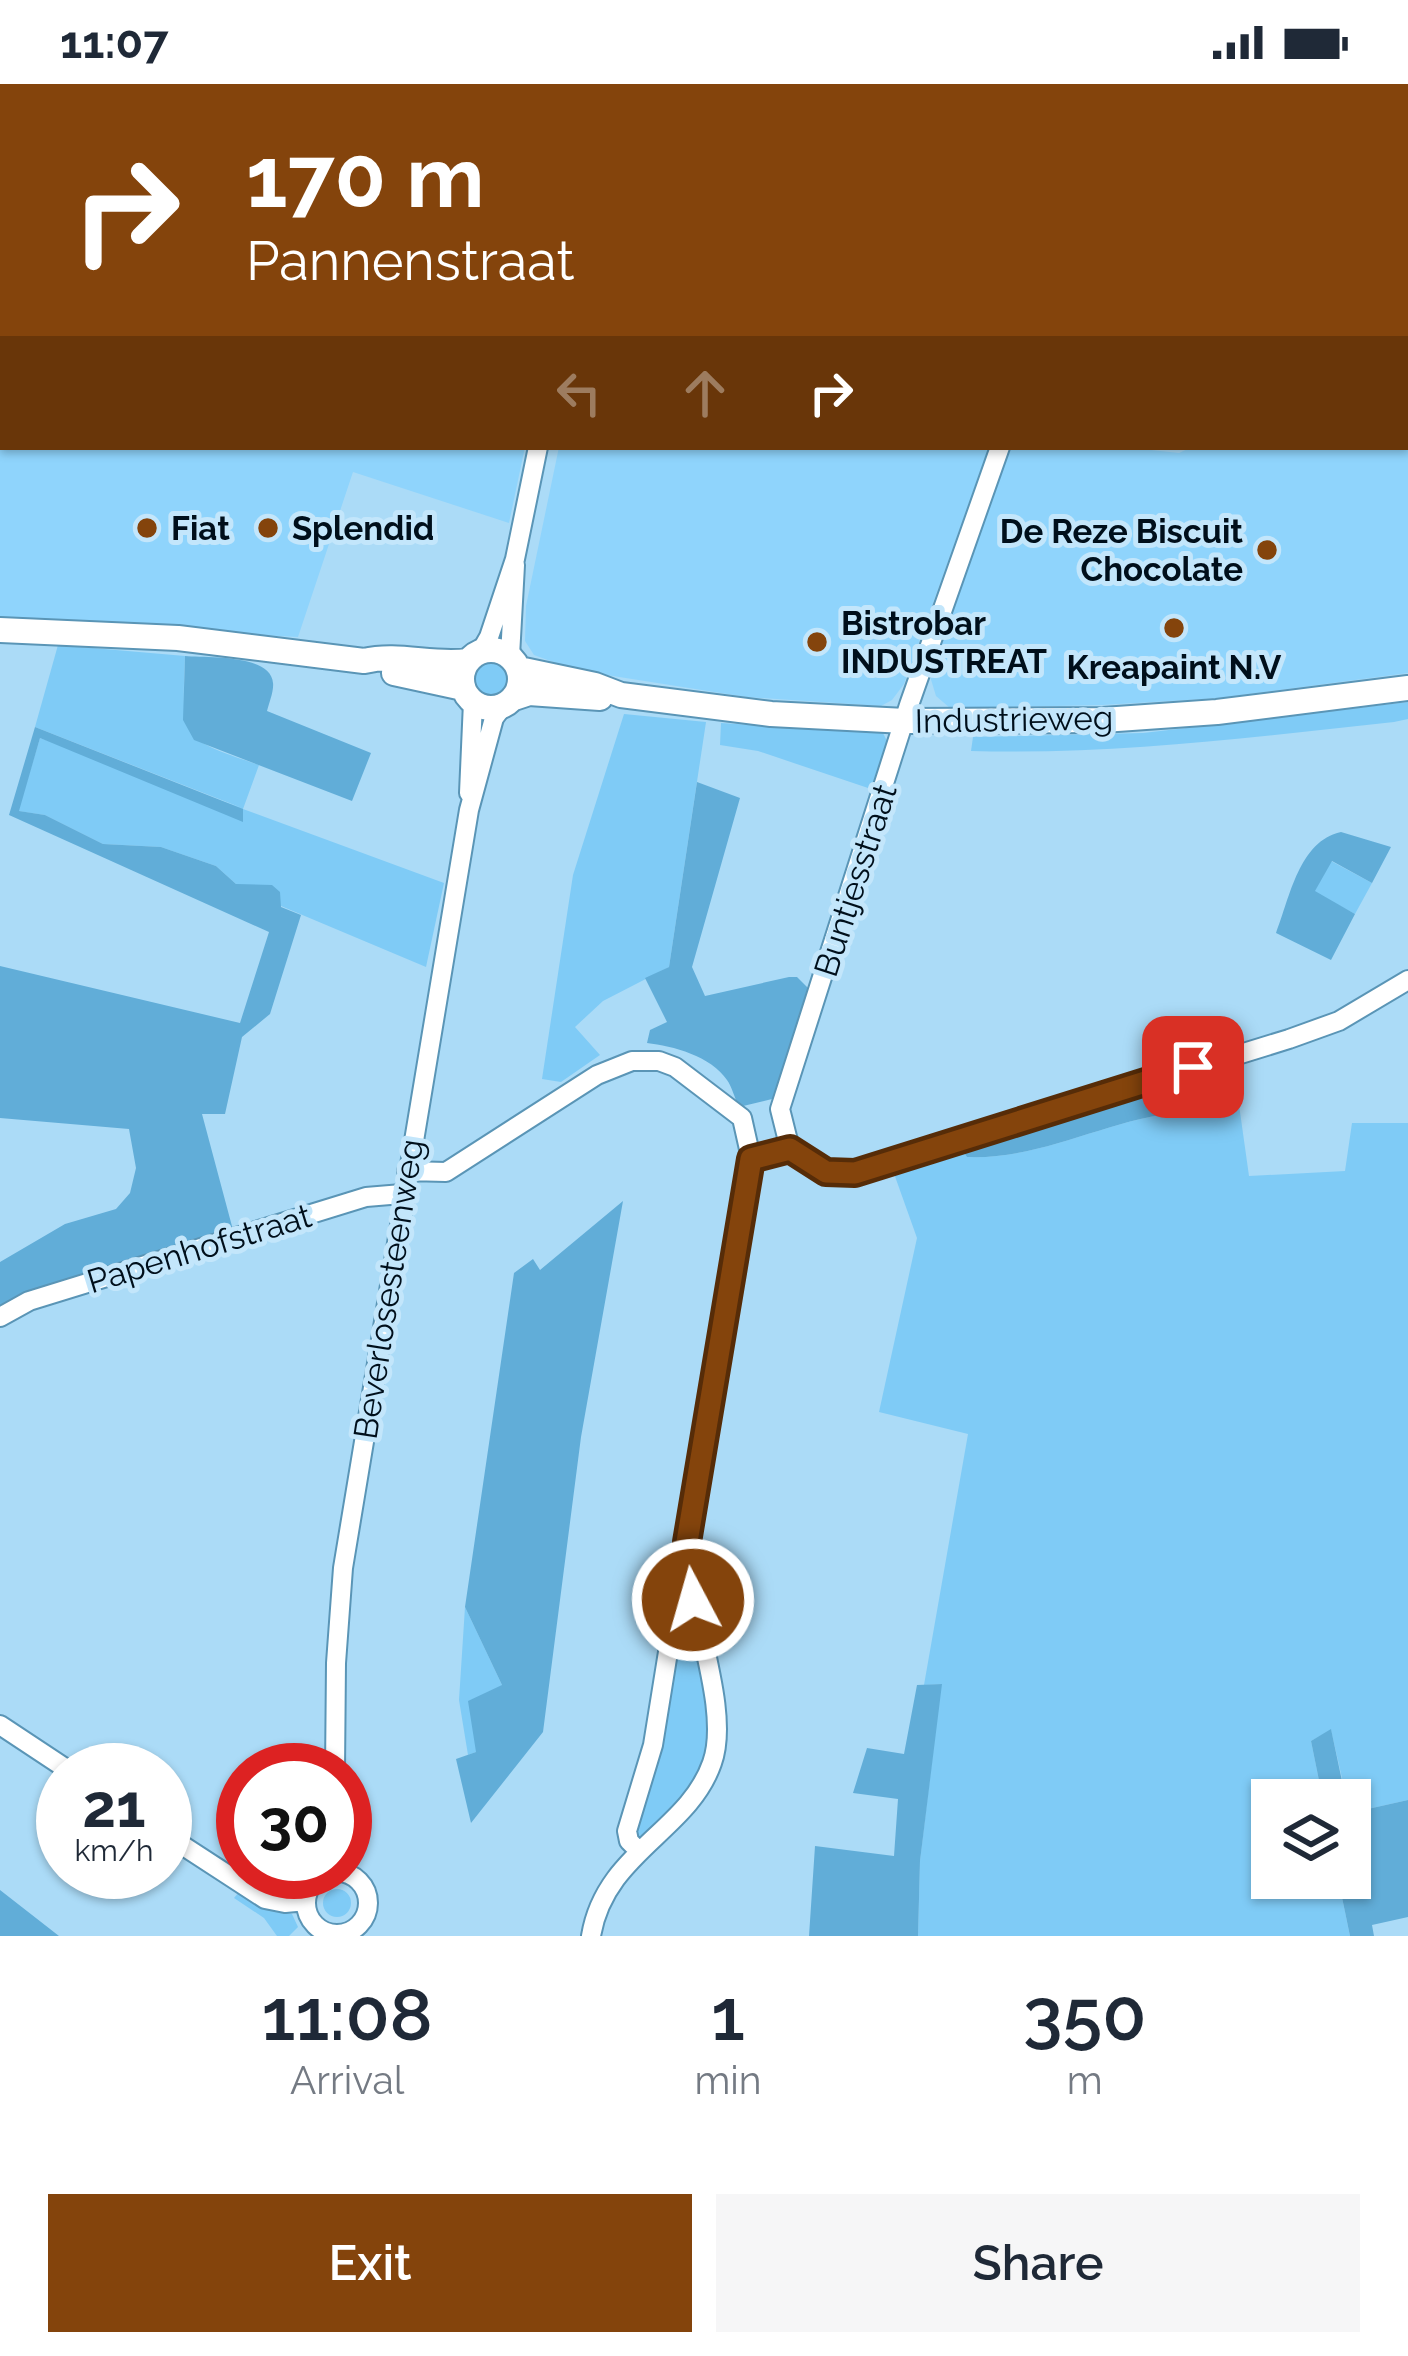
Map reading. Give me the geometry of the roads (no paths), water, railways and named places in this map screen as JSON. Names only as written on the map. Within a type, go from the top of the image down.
[{"type":"main road","name":"Industrieweg","points":[[0,630],[178,638],[364,661],[383,671],[468,695],[488,708],[530,693],[591,700],[621,695]]},
{"type":"main road","name":"Industrieweg","points":[[364,661],[384,656],[433,662],[496,650],[514,662],[621,695],[771,714],[905,721],[1102,720],[1216,712],[1408,688]]},
{"type":"main road","points":[[468,695],[463,669],[474,656]]},
{"type":"main road","points":[[508,702],[520,684],[514,662]]},
{"type":"street","points":[[474,656],[490,637],[514,559],[537,450]]},
{"type":"street","name":"Buntjesstraat","points":[[781,1109],[905,721],[999,450]]},
{"type":"street","points":[[514,559],[514,662]]},
{"type":"street","name":"Beverlosesteenweg","points":[[468,695],[469,810]]},
{"type":"street","name":"Beverlosesteenweg","points":[[336,1743],[341,1583],[402,1194],[469,810],[494,718],[508,702]]},
{"type":"street","points":[[742,1118],[781,1109],[790,1149],[826,1172],[855,1173],[1339,1022],[1408,980]]},
{"type":"street","points":[[407,1171],[446,1172],[597,1075],[632,1061],[659,1061],[675,1067],[742,1118],[751,1159],[687,1542],[687,1568],[718,1727],[716,1752],[695,1792],[613,1878],[591,1936]]},
{"type":"street","points":[[751,1159],[790,1149]]},
{"type":"street","name":"Papenhofstraat","points":[[0,1318],[28,1301],[293,1218],[366,1197],[402,1194]]},
{"type":"street","points":[[639,1851],[627,1831],[653,1745],[668,1652],[675,1640],[699,1631]]},
{"type":"street","points":[[0,1725],[36,1749]]},
{"type":"street","points":[[192,1852],[265,1899],[285,1904],[306,1901]]},
{"type":"street","points":[[327,1874],[352,1876],[368,1896],[361,1932],[308,1930],[306,1901],[311,1886],[327,1874]]},
{"type":"place","name":"Fiat","points":[[147,528]]},
{"type":"place","name":"Splendid","points":[[268,528]]},
{"type":"place","name":"De Reze Biscuit Chocolate","points":[[1267,550]]},
{"type":"place","name":"Kreapaint N.V","points":[[1174,628]]},
{"type":"place","name":"Bistrobar INDUSTREAT","points":[[817,642]]}]
